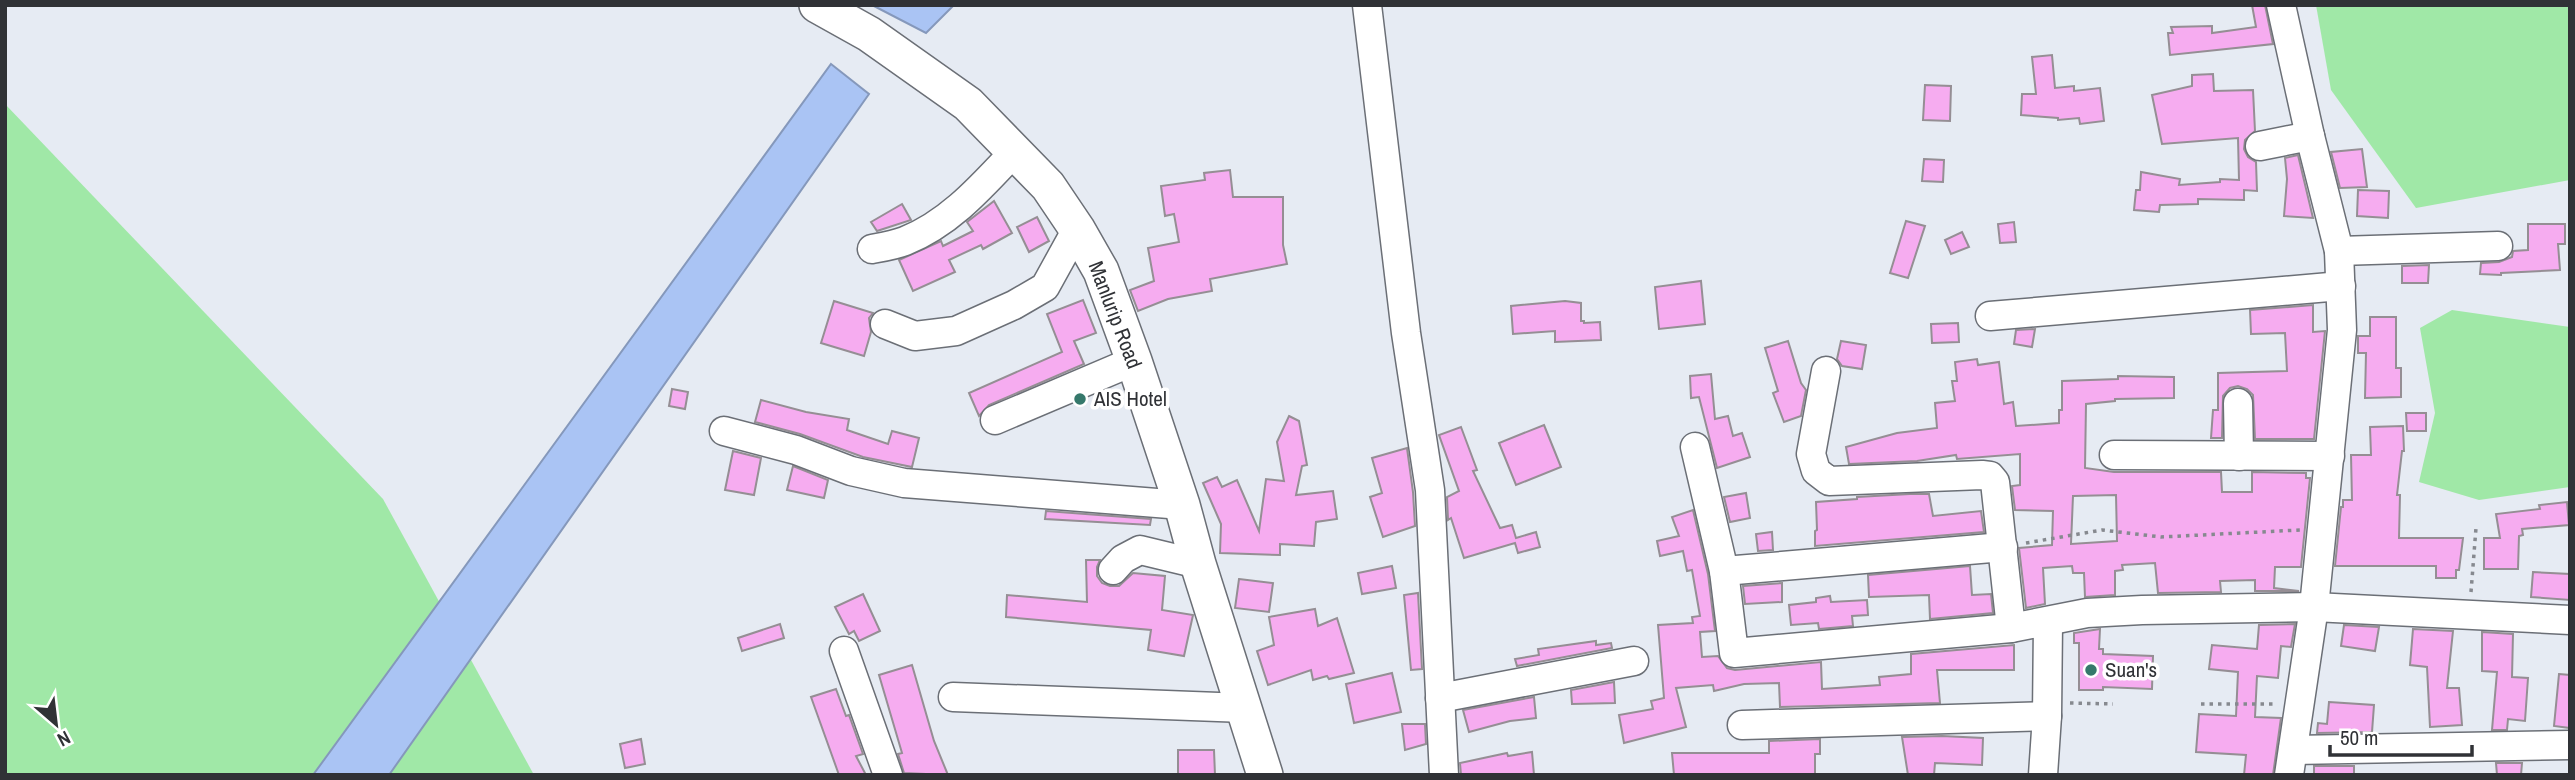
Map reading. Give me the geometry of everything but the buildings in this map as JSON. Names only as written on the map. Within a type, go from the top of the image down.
[{"type":"main road","name":"Manlurip Road","points":[[817,5],[869,34],[968,104],[1048,186],[1077,229],[1101,271],[1134,361],[1182,505],[1265,775]]},
{"type":"street","points":[[1367,5],[1406,333],[1430,490],[1444,775]]},
{"type":"street","points":[[2281,5],[2339,251],[2342,330],[2314,607],[2291,762],[2570,745]]},
{"type":"street","points":[[2260,146],[2310,136]]},
{"type":"street","points":[[872,249],[903,242],[946,218],[962,206],[1016,151]]},
{"type":"street","points":[[885,324],[915,336],[956,331],[1014,305],[1045,286],[1077,229]]},
{"type":"street","points":[[2339,251],[2498,246]]},
{"type":"street","points":[[1990,316],[2341,285]]},
{"type":"street","points":[[995,420],[1134,361]]},
{"type":"street","points":[[1826,370],[1811,454],[1816,471],[1829,481],[1990,476],[1995,482],[2011,628]]},
{"type":"street","points":[[2238,403],[2239,456]]},
{"type":"street","points":[[724,431],[796,450],[851,471],[904,483],[1182,505]]},
{"type":"street","points":[[1695,447],[1724,571],[1734,653],[2011,628],[2048,623],[2087,613],[2128,611],[2314,607],[2570,620]]},
{"type":"street","points":[[2114,455],[2330,456]]},
{"type":"street","points":[[1724,571],[2003,547]]},
{"type":"street","points":[[1113,570],[1124,558],[1140,550],[1198,564]]},
{"type":"street","points":[[2043,775],[2048,623]]},
{"type":"street","points":[[844,651],[888,775]]},
{"type":"street","points":[[1440,698],[1634,662]]},
{"type":"street","points":[[953,697],[1245,708]]},
{"type":"street","points":[[1742,724],[2047,709]]},
{"type":"path","points":[[2469,615],[2476,528]]},
{"type":"path","points":[[2003,547],[2102,530],[2161,537],[2323,529]]},
{"type":"path","points":[[2047,709],[2113,704]]},
{"type":"path","points":[[2201,704],[2300,704]]},
{"type":"green space","points":[[2316,5],[2570,5],[2570,180],[2416,208],[2331,90]]},
{"type":"green space","points":[[5,104],[383,499],[534,775],[5,775]]},
{"type":"green space","points":[[2452,310],[2570,327],[2570,487],[2479,500],[2419,482],[2435,413],[2420,328]]},
{"type":"water","points":[[872,5],[954,5],[926,33]]},
{"type":"water","points":[[831,64],[869,94],[389,775],[313,775]]},
{"type":"place","name":"AIS Hotel","points":[[1080,399]]},
{"type":"place","name":"Suan's","points":[[2091,670]]}]
